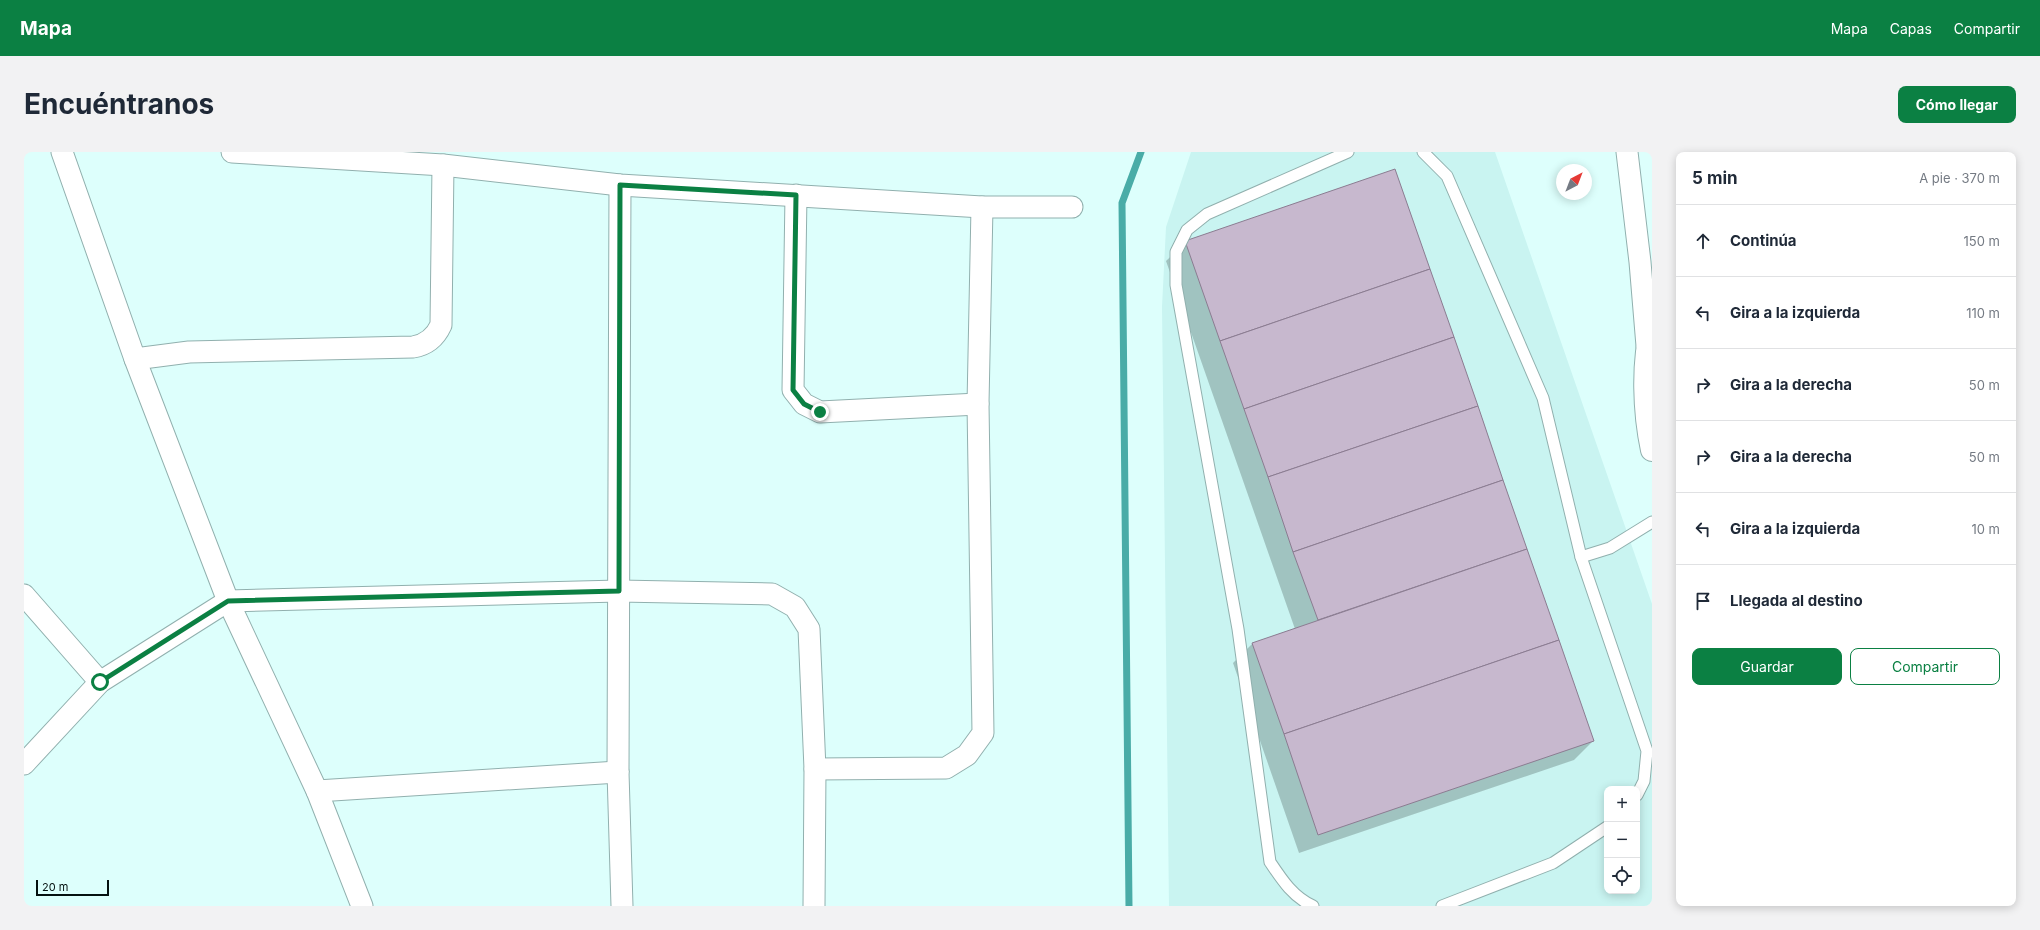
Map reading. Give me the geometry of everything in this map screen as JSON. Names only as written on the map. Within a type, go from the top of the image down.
[{"type":"main road","points":[[1652,325],[1646,346],[1647,424],[1652,450]]},
{"type":"street","points":[[62,152],[135,359],[228,601],[317,791],[362,906]]},
{"type":"street","points":[[232,152],[443,165],[620,185],[982,207],[1072,207]]},
{"type":"street","points":[[1627,152],[1640,262],[1646,346]]},
{"type":"street","points":[[135,359],[189,352],[413,347],[426,343],[438,332],[441,325],[443,165]]},
{"type":"street","points":[[620,185],[618,772],[622,906]]},
{"type":"street","points":[[796,195],[793,390],[804,404],[820,412],[978,404]]},
{"type":"street","points":[[815,769],[946,768],[967,755],[983,733],[978,404],[982,207]]},
{"type":"street","points":[[24,764],[100,682],[228,601],[619,591],[772,594],[795,607],[808,629],[815,769],[814,906]]},
{"type":"street","points":[[24,595],[100,682]]},
{"type":"street","points":[[317,791],[618,772]]},
{"type":"lane","points":[[1313,906],[1306,903],[1286,887],[1270,862],[1238,629],[1176,285],[1176,252],[1187,230],[1207,214],[1348,152]]},
{"type":"lane","points":[[1422,152],[1447,176],[1544,398],[1581,557],[1647,751],[1644,780],[1640,789]]},
{"type":"lane","points":[[1581,557],[1610,548],[1652,522]]},
{"type":"lane","points":[[1442,906],[1553,863],[1604,829]]},
{"type":"shaded area","points":[[1191,152],[1495,152],[1652,604],[1652,906],[1169,906],[1162,307],[1166,227]]},
{"type":"building","points":[[1395,169],[1430,269],[1220,341],[1185,241]]},
{"type":"building","points":[[1430,269],[1454,337],[1244,409],[1220,341]]},
{"type":"building","points":[[1454,337],[1478,406],[1268,477],[1244,409]]},
{"type":"building","points":[[1478,406],[1503,480],[1293,552],[1268,477]]},
{"type":"building","points":[[1503,480],[1527,549],[1318,620],[1293,552]]},
{"type":"building","points":[[1527,549],[1559,640],[1284,734],[1252,643]]},
{"type":"building","points":[[1559,640],[1594,741],[1318,835],[1284,734]]},
{"type":"waterway","points":[[1129,906],[1122,203],[1141,152]]},
{"type":"route","points":[[100,682],[228,601],[619,591],[620,185],[796,195],[793,390],[804,404],[820,412]]}]
